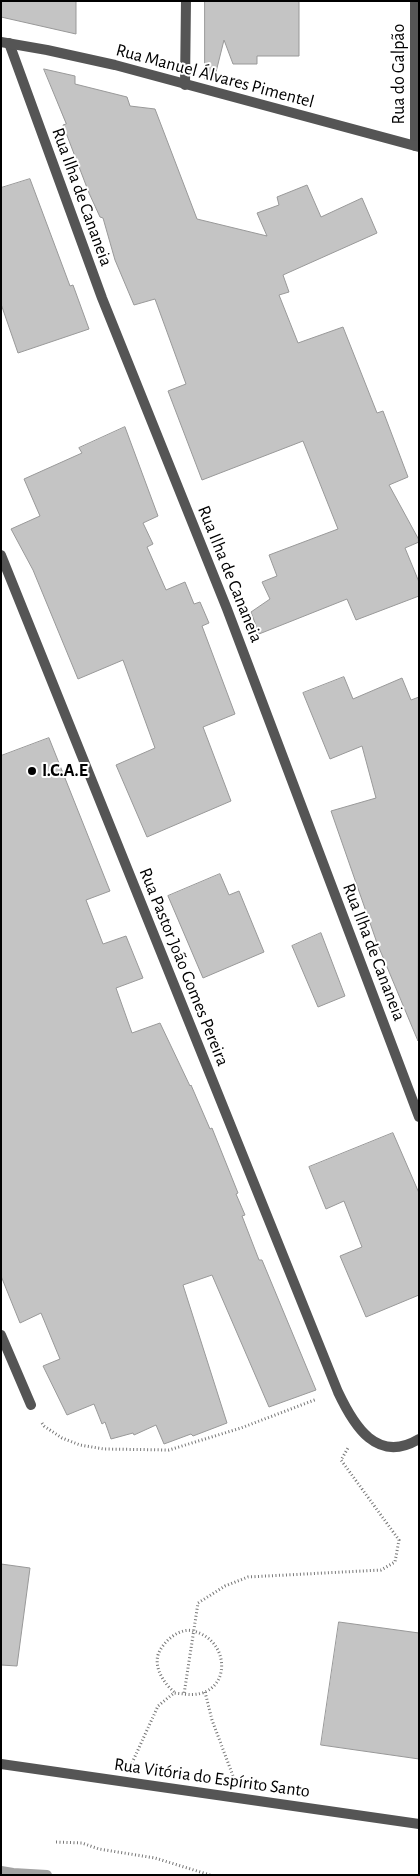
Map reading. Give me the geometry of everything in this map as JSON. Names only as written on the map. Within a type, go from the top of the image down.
[{"type":"street","points":[[185,85],[186,1]]},
{"type":"street","name":"Rua do Galpão","points":[[415,1],[417,147]]},
{"type":"street","name":"Rua Manuel Álvares Pimentel","points":[[5,42],[114,65],[417,147]]},
{"type":"street","name":"Rua Ilha de Cananeia","points":[[5,42],[102,298],[227,610],[419,1117]]},
{"type":"street","name":"Rua Pastor João Gomes Pereira","points":[[1,555],[346,1410],[359,1429],[376,1444],[392,1448],[414,1441]]},
{"type":"street","points":[[1,1335],[31,1405]]},
{"type":"street","name":"Rua Vitória do Espírito Santo","points":[[1,1764],[419,1824]]},
{"type":"path","points":[[31,1405],[44,1426],[62,1438],[80,1445],[104,1449],[169,1450],[241,1428],[338,1392]]},
{"type":"path","points":[[184,1694],[198,1603],[225,1586],[248,1577],[381,1570],[395,1562],[399,1540],[341,1460],[359,1429]]},
{"type":"path","points":[[193,1630],[218,1648],[222,1659],[221,1675],[216,1686],[205,1692],[194,1696],[174,1693],[164,1684],[159,1668],[158,1655],[167,1642],[180,1632],[193,1630]]},
{"type":"path","points":[[205,1692],[212,1720],[241,1798]]},
{"type":"path","points":[[123,1781],[158,1706],[174,1693]]},
{"type":"path","points":[[56,1842],[82,1843],[99,1849],[155,1858],[210,1875]]},
{"type":"building","points":[[1,1],[76,1],[76,34],[1,17]]},
{"type":"building","points":[[205,1],[299,1],[299,56],[257,56],[257,64],[233,64],[224,40],[214,80],[205,79]]},
{"type":"building","points":[[44,69],[75,76],[75,84],[127,97],[130,106],[155,109],[197,219],[267,236],[257,213],[279,205],[277,197],[307,185],[321,217],[362,198],[377,233],[283,275],[289,292],[279,295],[298,343],[343,327],[377,413],[383,411],[408,477],[389,485],[419,540],[419,542],[405,548],[419,582],[419,596],[356,620],[347,599],[259,634],[251,612],[270,599],[262,582],[277,576],[269,555],[338,529],[303,441],[202,480],[168,391],[186,384],[155,299],[134,305],[115,260],[103,218],[100,217],[89,193],[63,125],[66,124]]},
{"type":"building","points":[[30,179],[70,286],[73,285],[89,329],[18,353],[1,304],[1,188]]},
{"type":"building","points":[[125,427],[158,516],[143,523],[153,544],[147,547],[166,590],[185,582],[194,604],[200,602],[209,623],[202,626],[235,714],[203,727],[231,801],[147,837],[116,765],[155,748],[123,660],[78,679],[33,570],[11,529],[40,516],[24,479],[82,453],[79,448]]},
{"type":"building","points":[[344,677],[353,699],[402,678],[411,700],[419,697],[418,1041],[377,943],[331,811],[376,798],[362,746],[330,759],[303,693]]},
{"type":"building","points":[[49,738],[110,891],[86,900],[103,944],[126,936],[143,978],[116,988],[132,1033],[160,1023],[191,1085],[210,1129],[212,1128],[238,1193],[236,1194],[245,1215],[242,1216],[259,1260],[262,1260],[316,1390],[269,1407],[212,1275],[183,1285],[227,1423],[193,1436],[191,1434],[164,1444],[156,1425],[134,1435],[133,1433],[111,1439],[105,1422],[102,1424],[94,1404],[67,1415],[43,1366],[60,1359],[41,1313],[20,1323],[1,1276],[1,756]]},
{"type":"building","points":[[220,874],[229,895],[239,891],[264,952],[203,978],[168,896]]},
{"type":"building","points":[[321,933],[345,996],[318,1007],[292,946]]},
{"type":"building","points":[[393,1133],[419,1193],[419,1295],[366,1317],[340,1256],[362,1247],[344,1201],[326,1209],[309,1167]]},
{"type":"building","points":[[1,1564],[30,1568],[17,1666],[1,1665]]},
{"type":"building","points":[[339,1622],[419,1633],[419,1759],[321,1745]]},
{"type":"waterway","points":[[1,1871],[47,1875]]},
{"type":"place","name":"I.C.A.E","points":[[32,771]]}]
